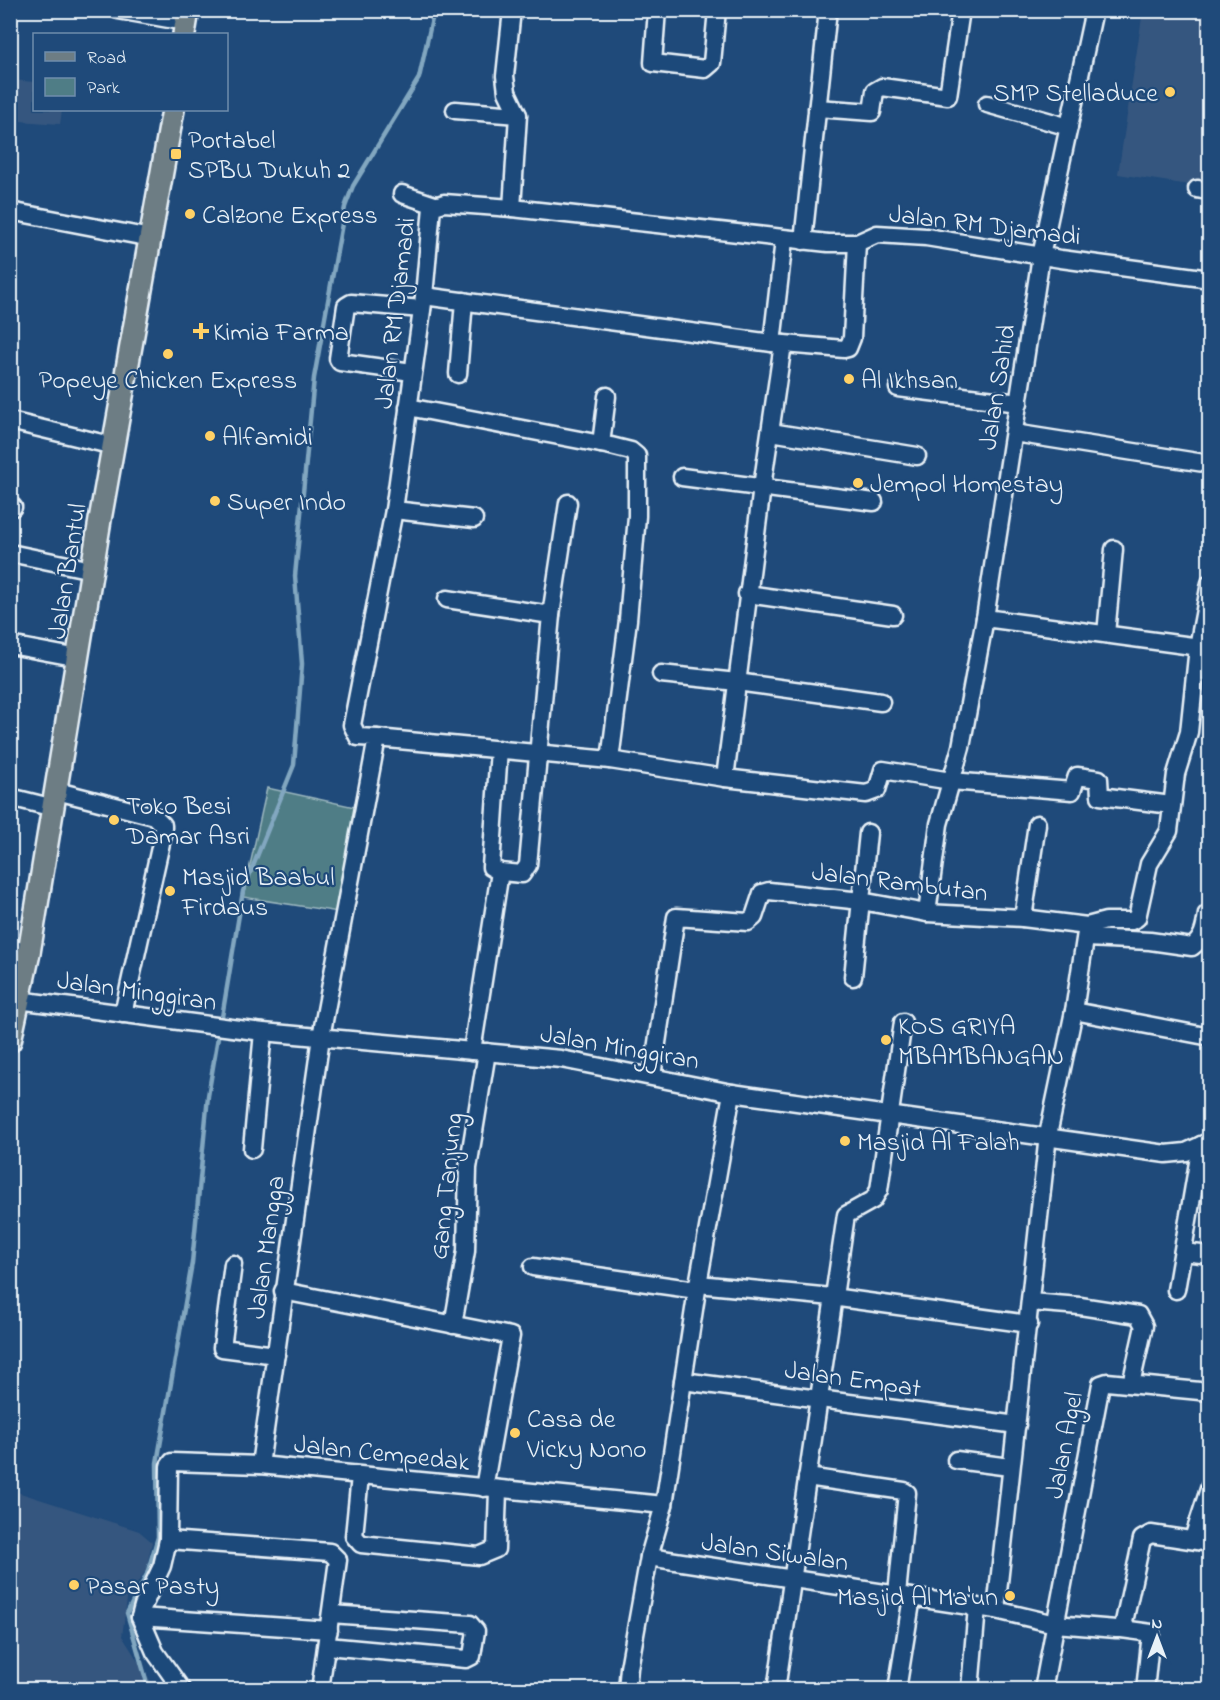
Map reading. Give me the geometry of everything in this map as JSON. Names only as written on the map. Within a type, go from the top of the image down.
[{"type":"main road","name":"Jalan Bantul","points":[[10,1041],[18,1000],[20,950],[56,800],[92,570],[172,111]]},
{"type":"street","points":[[118,10],[186,22]]},
{"type":"street","points":[[512,10],[505,83],[518,115],[512,208]]},
{"type":"street","points":[[657,10],[651,61],[656,65],[710,67],[717,10]]},
{"type":"street","points":[[803,241],[828,10]]},
{"type":"street","points":[[817,108],[872,112],[875,91],[880,87],[948,96],[961,10]]},
{"type":"street","name":"Jalan Sahid","points":[[927,913],[939,824],[961,747],[985,618],[1041,256],[1094,10]]},
{"type":"street","points":[[987,104],[1069,127]]},
{"type":"street","points":[[455,110],[518,115]]},
{"type":"street","points":[[402,194],[435,205]]},
{"type":"street","name":"Jalan RM Djamadi","points":[[377,738],[358,737],[352,725],[394,510],[423,302],[430,214],[435,205],[512,208],[784,240],[857,243],[877,234],[926,237],[1041,256],[1209,279]]},
{"type":"street","points":[[10,211],[150,238]]},
{"type":"street","points":[[724,778],[747,594],[771,432],[784,240]]},
{"type":"street","points":[[412,372],[340,362],[338,359],[346,306],[351,303],[464,301],[778,344],[839,350],[848,348],[853,329],[857,243]]},
{"type":"street","points":[[458,374],[464,301]]},
{"type":"street","points":[[898,388],[1019,403]]},
{"type":"street","points":[[601,444],[607,396]]},
{"type":"street","points":[[408,407],[631,451],[639,462],[628,620],[610,760]]},
{"type":"street","points":[[10,421],[114,446]]},
{"type":"street","points":[[771,432],[917,456]]},
{"type":"street","points":[[1014,433],[1209,464]]},
{"type":"street","points":[[682,477],[874,502]]},
{"type":"street","points":[[499,749],[490,864],[493,870],[522,874],[527,870],[551,615],[568,503]]},
{"type":"street","points":[[394,510],[474,519]]},
{"type":"street","points":[[1106,634],[1114,549]]},
{"type":"street","points":[[10,553],[92,570]]},
{"type":"street","points":[[1087,932],[1106,921],[1131,921],[1137,918],[1149,864],[1169,831],[1176,774],[1189,732],[1204,648],[1209,583]]},
{"type":"street","points":[[747,594],[893,615]]},
{"type":"street","points":[[447,600],[551,615]]},
{"type":"street","points":[[985,618],[1204,648]]},
{"type":"street","points":[[10,645],[79,658]]},
{"type":"street","points":[[661,674],[881,702]]},
{"type":"street","points":[[321,1037],[377,738],[610,760],[724,778],[866,794],[877,790],[883,771],[1072,791],[1077,776],[1099,779],[1100,796],[1171,805]]},
{"type":"street","points":[[10,797],[56,800],[154,816],[163,825],[163,834],[123,1014]]},
{"type":"street","points":[[1023,918],[1036,824]]},
{"type":"street","points":[[853,977],[868,833]]},
{"type":"street","name":"Gang Tanjung","points":[[453,1325],[467,1243],[466,1190],[500,872]]},
{"type":"street","name":"Jalan Rambutan","points":[[652,1076],[676,917],[748,922],[754,917],[762,893],[768,891],[861,901],[927,913],[1023,918],[1087,932]]},
{"type":"street","points":[[1087,932],[1191,947],[1199,942],[1207,914]]},
{"type":"street","points":[[996,1610],[1048,1136],[1074,1011],[1087,932]]},
{"type":"street","name":"Jalan Minggiran","points":[[18,1000],[263,1032],[561,1059],[732,1093],[1166,1154],[1186,1152],[1205,1143]]},
{"type":"street","points":[[1074,1011],[1205,1036]]},
{"type":"street","points":[[776,1689],[832,1297],[846,1215],[873,1200],[879,1190],[903,1022]]},
{"type":"street","points":[[252,1149],[263,1032]]},
{"type":"street","name":"Jalan Mangga","points":[[260,1465],[321,1037]]},
{"type":"street","points":[[627,1689],[649,1557],[664,1505],[698,1287],[732,1093]]},
{"type":"street","points":[[1176,1290],[1205,1143]]},
{"type":"street","points":[[1183,1252],[1209,1255]]},
{"type":"street","points":[[233,1264],[222,1348],[276,1355]]},
{"type":"street","points":[[533,1267],[698,1287],[832,1297],[1029,1324]]},
{"type":"street","points":[[283,1291],[508,1335],[513,1340],[491,1489],[496,1549],[479,1556],[361,1544],[354,1536],[360,1476]]},
{"type":"street","points":[[1030,1302],[1080,1306],[1138,1315],[1143,1319],[1144,1326],[1131,1384]]},
{"type":"street","name":"Jalan Empat","points":[[683,1382],[1017,1425]]},
{"type":"street","name":"Jalan Agel","points":[[1043,1689],[1101,1384],[1107,1382],[1209,1392]]},
{"type":"street","points":[[956,1461],[1010,1467]]},
{"type":"street","name":"Jalan Cempedak","points":[[168,1540],[170,1463],[260,1465],[664,1505]]},
{"type":"street","points":[[807,1477],[907,1493],[904,1595],[897,1689]]},
{"type":"street","points":[[1122,1629],[1142,1539],[1151,1534],[1201,1541],[1209,1486]]},
{"type":"street","points":[[182,1689],[155,1652],[141,1617],[143,1606],[162,1566],[168,1540],[330,1552],[338,1560],[320,1689]]},
{"type":"street","name":"Jalan Siwalan","points":[[649,1557],[996,1610],[1055,1624],[1151,1633],[1145,1689]]},
{"type":"street","points":[[970,1689],[977,1607]]},
{"type":"street","points":[[141,1617],[329,1630],[470,1624],[476,1631],[474,1652],[466,1659],[329,1630]]},
{"type":"shaded area","name":"SMP Stelladuce","points":[[1143,11],[1209,11],[1209,188],[1118,174]]},
{"type":"shaded area","points":[[11,80],[33,82],[33,111],[62,111],[60,124],[20,121],[11,193]]},
{"type":"shaded area","name":"Pasar Pasty","points":[[11,1490],[139,1531],[152,1542],[146,1570],[127,1599],[122,1636],[152,1683],[152,1689],[11,1689]]},
{"type":"green space","points":[[267,788],[364,809],[345,913],[243,897]]},
{"type":"waterway","points":[[221,1023],[243,891],[294,765],[302,664],[295,576],[314,378],[345,207],[353,186],[419,78],[434,10]]},
{"type":"waterway","points":[[149,1690],[127,1613],[147,1574],[158,1537],[157,1463],[192,1263],[208,1096],[219,1031]]},
{"type":"place","name":"SMP Stelladuce","points":[[1170,92]]},
{"type":"place","name":"Portabel SPBU Dukuh 2","points":[[176,154]]},
{"type":"place","name":"Calzone Express","points":[[190,214]]},
{"type":"place","name":"Kimia Farma","points":[[201,331]]},
{"type":"place","name":"Popeye Chicken Express","points":[[168,354]]},
{"type":"place","name":"Al Ikhsan","points":[[849,379]]},
{"type":"place","name":"Alfamidi","points":[[210,436]]},
{"type":"place","name":"Jempol Homestay","points":[[858,483]]},
{"type":"place","name":"Super Indo","points":[[215,501]]},
{"type":"place","name":"Toko Besi Damar Asri","points":[[114,820]]},
{"type":"place","name":"Masjid Baabul Firdaus","points":[[170,891]]},
{"type":"place","name":"KOS GRIYA MBAMBANGAN","points":[[886,1040]]},
{"type":"place","name":"Masjid Al Falah","points":[[845,1141]]},
{"type":"place","name":"Casa de Vicky Nono","points":[[515,1433]]},
{"type":"place","name":"Pasar Pasty","points":[[74,1585]]},
{"type":"place","name":"Masjid Al Ma'un","points":[[1010,1596]]}]
